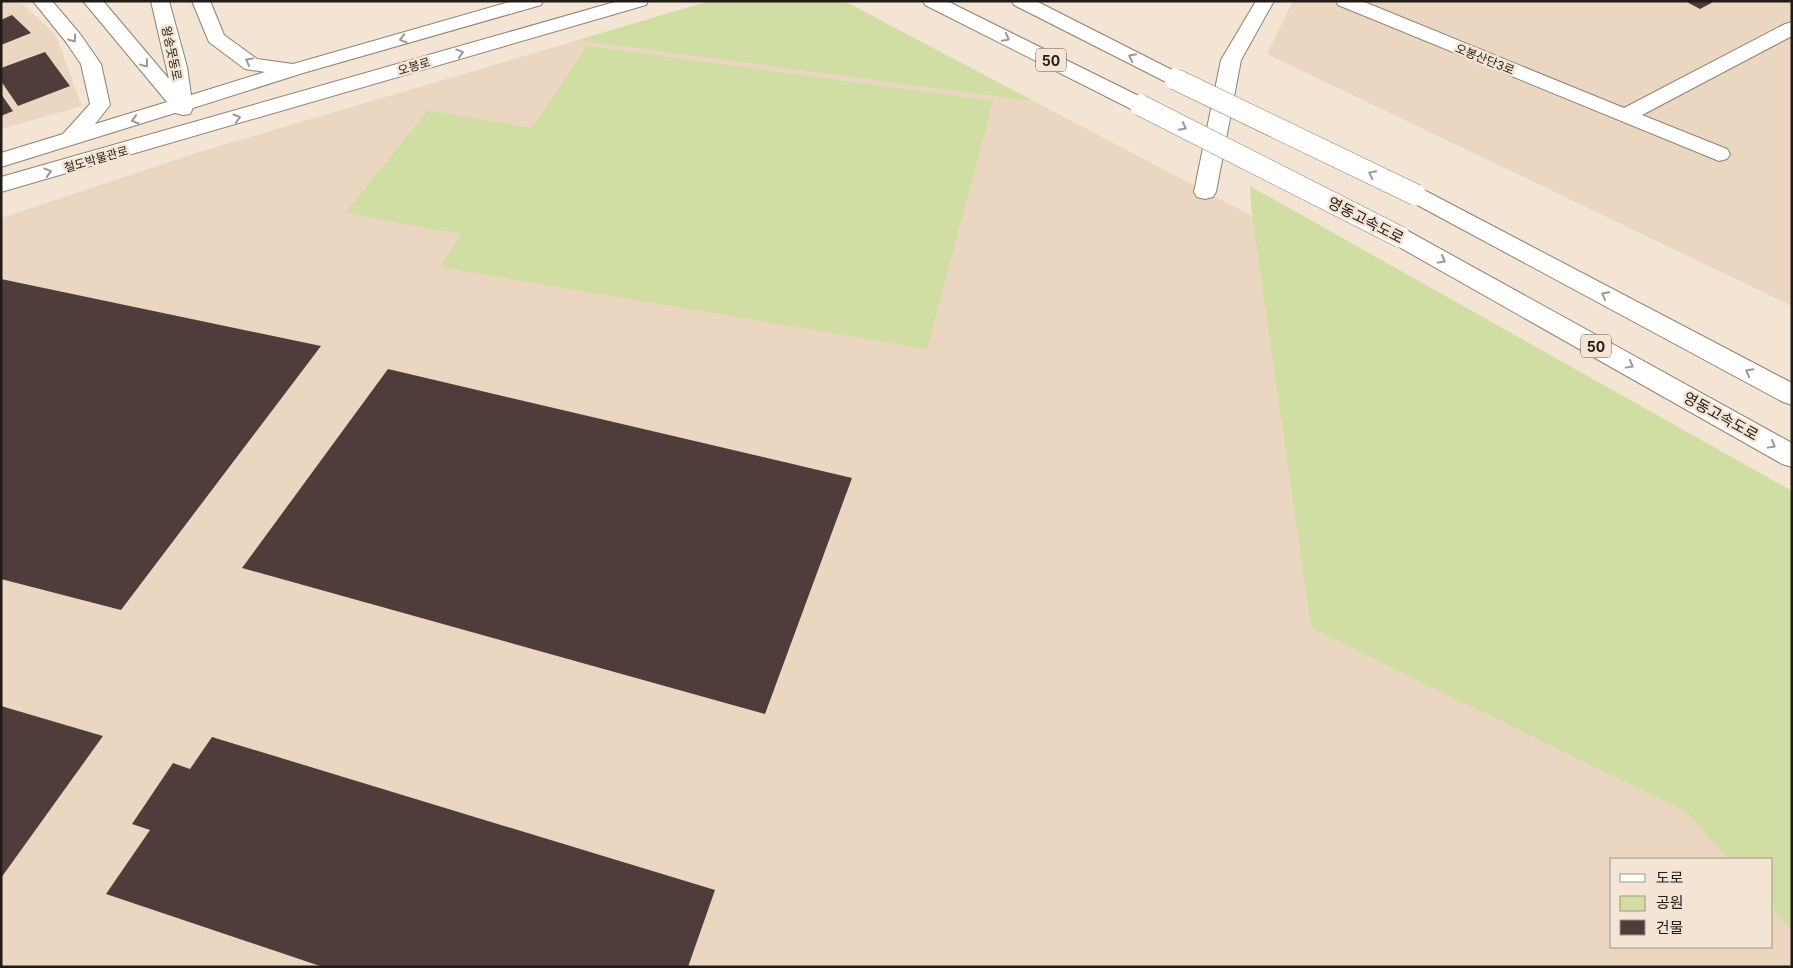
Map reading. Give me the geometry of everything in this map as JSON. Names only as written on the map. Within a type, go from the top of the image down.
[{"type":"main road","points":[[42,1],[91,64],[100,105],[68,141]]},
{"type":"main road","name":"왕송못동로","points":[[92,1],[116,26],[152,74],[181,105]]},
{"type":"main road","points":[[201,1],[216,38],[252,65],[296,69]]},
{"type":"main road","name":"오봉로","points":[[181,105],[296,69],[534,1]]},
{"type":"main road","name":"오봉로","points":[[190,132],[639,1]]},
{"type":"main road","name":"영동고속도로","points":[[932,1],[1140,104],[1400,237],[1792,456]]},
{"type":"main road","name":"50","points":[[1021,1],[1176,79],[1416,195],[1792,395]]},
{"type":"main road","points":[[1205,192],[1231,60],[1265,1]]},
{"type":"main road","name":"오봉산단3로","points":[[1345,1],[1719,154]]},
{"type":"main road","name":"왕송못동로","points":[[160,2],[177,66],[181,105],[190,132]]},
{"type":"main road","points":[[1624,116],[1792,28]]},
{"type":"main road","name":"철도박물관로","points":[[1,160],[181,105]]},
{"type":"main road","name":"철도박물관로","points":[[1,185],[190,132]]},
{"type":"shaded area","points":[[1,1],[19,1],[55,34],[82,106],[1,129]]},
{"type":"shaded area","points":[[710,1],[844,1],[1252,216],[1311,628],[1686,812],[1727,858],[1610,858],[1610,948],[1773,948],[1773,909],[1792,930],[1792,967],[1,967],[1,218],[196,153]]},
{"type":"shaded area","points":[[1293,1],[1792,1],[1792,306],[1267,54]]},
{"type":"green space","points":[[710,1],[844,1],[1033,101],[578,40]]},
{"type":"green space","points":[[587,46],[993,101],[927,349],[440,267],[461,234],[345,213],[428,110],[532,128]]},
{"type":"green space","points":[[1250,186],[1792,491],[1792,930],[1773,909],[1773,858],[1727,858],[1686,812],[1311,628],[1252,216]]},
{"type":"building","points":[[1685,1],[1715,1],[1700,9]]},
{"type":"building","points":[[12,15],[31,33],[1,45],[1,20]]},
{"type":"building","points":[[45,52],[70,86],[18,106],[1,81],[1,68]]},
{"type":"building","points":[[1,94],[13,111],[1,116]]},
{"type":"building","points":[[1,279],[321,346],[121,610],[1,579]]},
{"type":"building","points":[[388,369],[852,478],[765,714],[242,568]]},
{"type":"building","points":[[1,706],[103,736],[1,878]]},
{"type":"building","points":[[212,737],[715,890],[688,967],[323,967],[106,894],[150,830],[132,824],[173,763],[190,769]]}]
